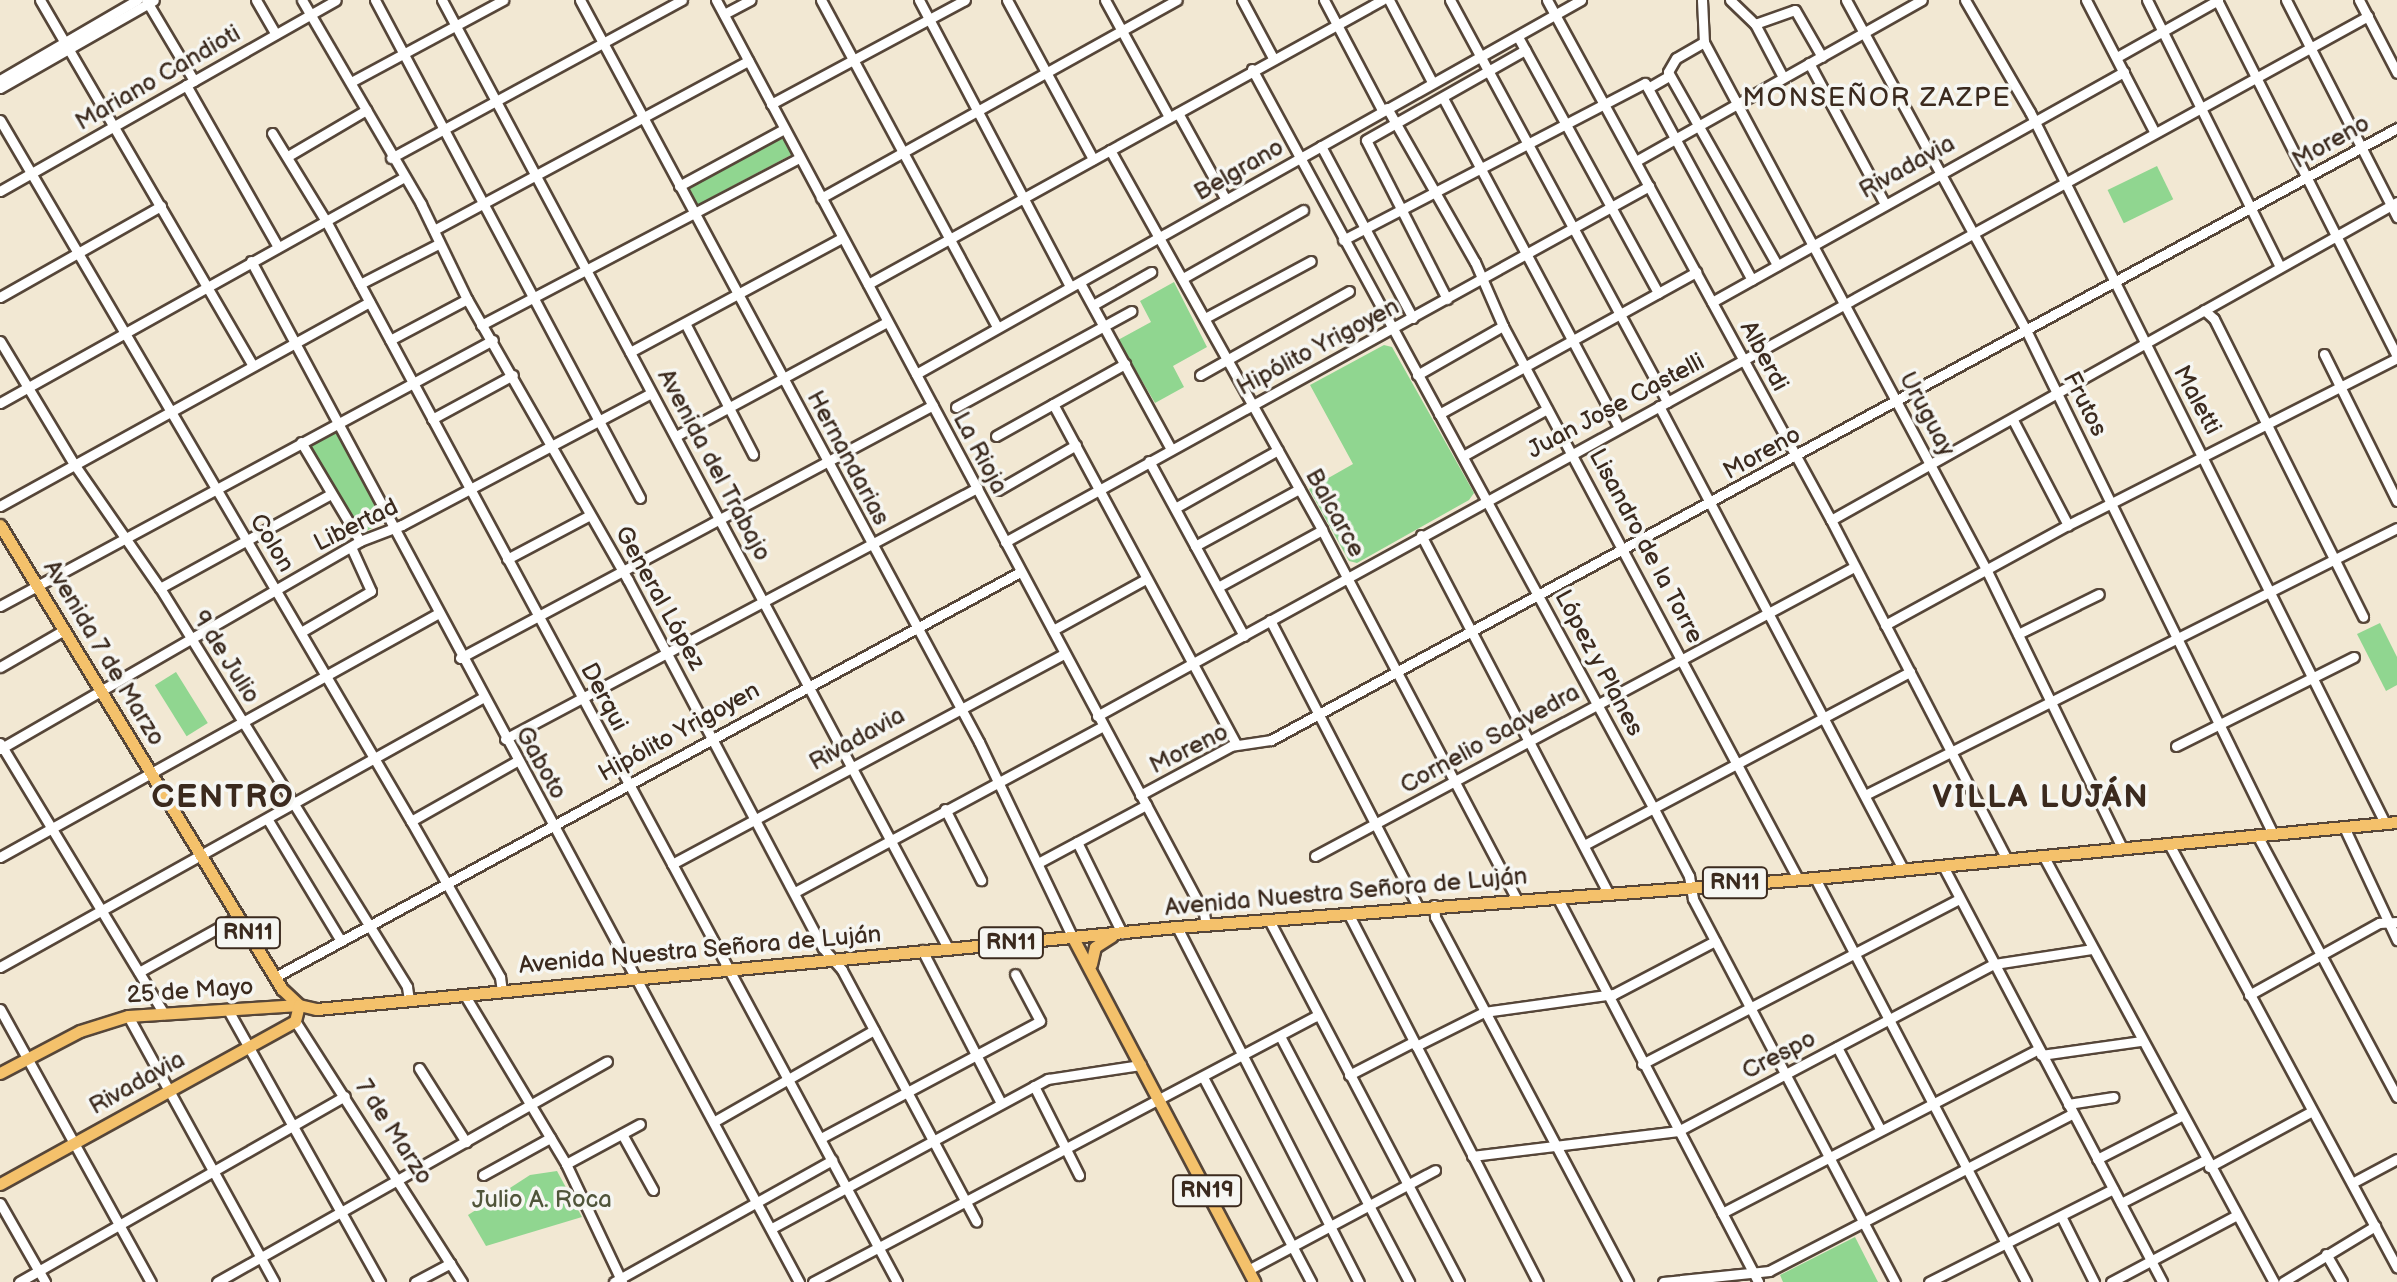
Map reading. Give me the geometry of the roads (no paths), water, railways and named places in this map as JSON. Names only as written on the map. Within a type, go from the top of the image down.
[{"type":"main road","name":"Avenida 7 de Marzo","points":[[0,525],[275,977],[299,1005]]},
{"type":"main road","name":"Avenida Nuestra Señora de Luján","points":[[299,1005],[317,1009],[1177,927],[1815,878],[2391,823]]},
{"type":"main road","points":[[1091,965],[1095,947],[1119,934]]},
{"type":"main road","name":"RN19","points":[[1073,938],[1091,965],[1121,1027]]},
{"type":"main road","name":"RN19","points":[[1073,938],[1254,1282]]},
{"type":"main road","points":[[295,1021],[299,1005]]},
{"type":"main road","name":"25 de Mayo","points":[[0,1073],[80,1031],[128,1016],[299,1005]]},
{"type":"main road","name":"Rivadavia","points":[[0,1184],[295,1021]]},
{"type":"street","points":[[40,0],[252,364]]},
{"type":"street","points":[[0,88],[137,0]]},
{"type":"street","points":[[256,0],[276,34]]},
{"type":"street","name":"General López","points":[[302,0],[434,230],[438,244],[481,325],[513,375],[668,653],[976,1221]]},
{"type":"street","name":"Mariano Candioti","points":[[0,191],[336,0]]},
{"type":"street","points":[[375,0],[640,498]]},
{"type":"street","name":"Avenida del Trabajo","points":[[442,0],[948,948]]},
{"type":"street","points":[[351,82],[503,0]]},
{"type":"street","name":"Hernandarias","points":[[580,0],[999,780],[1073,938]]},
{"type":"street","points":[[391,158],[682,0]]},
{"type":"street","name":"La Rioja","points":[[716,0],[1146,805],[1206,925]]},
{"type":"street","points":[[724,14],[750,0]]},
{"type":"street","points":[[821,0],[997,327]]},
{"type":"street","points":[[919,0],[1024,198],[1075,284],[1093,305],[1171,449]]},
{"type":"street","points":[[771,104],[965,0]]},
{"type":"street","points":[[1007,0],[1093,159]]},
{"type":"street","points":[[1105,0],[1226,200]]},
{"type":"street","points":[[821,198],[1177,0]]},
{"type":"street","points":[[1242,0],[1273,58]]},
{"type":"street","name":"Lisandro de la Torre","points":[[1324,0],[1384,109],[1399,122],[1438,194],[1524,367],[1684,657],[1798,879]]},
{"type":"street","points":[[868,284],[1252,69],[1382,0]]},
{"type":"street","points":[[1389,0],[1432,82]]},
{"type":"street","points":[[1450,0],[1620,314],[1711,504],[1867,794],[1903,869]]},
{"type":"street","name":"Alberdi","points":[[1547,0],[1831,520],[2007,860]]},
{"type":"street","name":"Belgrano","points":[[916,374],[1581,0]]},
{"type":"street","name":"Uruguay","points":[[1702,0],[1704,42],[1846,302],[1986,569],[2122,848]]},
{"type":"street","points":[[1730,0],[1755,24],[1783,77]]},
{"type":"street","name":"Frutos","points":[[1846,0],[2025,328],[2113,502],[2273,834]]},
{"type":"street","points":[[1899,0],[1905,10]]},
{"type":"street","points":[[1636,161],[1922,0]]},
{"type":"street","name":"Maletti","points":[[1965,0],[2033,121],[2391,823]]},
{"type":"street","points":[[2086,0],[2154,131]]},
{"type":"street","points":[[2147,0],[2280,267]]},
{"type":"street","points":[[1885,625],[2068,525],[2397,357],[2304,178],[2218,0],[2117,57]]},
{"type":"street","points":[[2286,0],[2360,148],[2394,204],[2397,217]]},
{"type":"street","points":[[2359,0],[2392,53],[2397,73]]},
{"type":"street","points":[[0,80],[149,1],[278,247]]},
{"type":"street","points":[[1755,24],[1795,10],[1822,57]]},
{"type":"street","name":"Juan Jose Castelli","points":[[1097,716],[1743,360],[1971,230],[2368,16]]},
{"type":"street","points":[[1518,37],[1658,293]]},
{"type":"street","points":[[1648,88],[1669,76],[1673,61],[1704,42]]},
{"type":"street","points":[[1447,299],[1365,143],[1525,50]]},
{"type":"street","points":[[434,230],[748,61]]},
{"type":"street","points":[[1809,63],[1885,204]]},
{"type":"street","name":"López y Planes","points":[[1252,69],[1654,809],[1715,941],[1895,1282]]},
{"type":"street","name":"Rivadavia","points":[[1712,302],[2124,72]]},
{"type":"street","points":[[1669,76],[1777,265]]},
{"type":"street","points":[[1343,240],[1438,194],[1565,122],[1642,83],[1648,88],[1752,280]]},
{"type":"street","points":[[1443,98],[1529,253],[1619,427]]},
{"type":"street","points":[[288,156],[366,110]]},
{"type":"street","name":"Colon","points":[[0,120],[376,760],[446,883],[502,991]]},
{"type":"street","name":"Moreno","points":[[1140,795],[1236,744],[1271,740],[1398,673],[1626,551],[2025,328],[2397,128]]},
{"type":"street","points":[[679,186],[784,129]]},
{"type":"street","name":"Derqui","points":[[272,133],[326,221],[897,1282]]},
{"type":"street","points":[[1321,146],[1413,318]]},
{"type":"street","name":"Balcarce","points":[[1110,150],[1348,577],[1517,900]]},
{"type":"street","points":[[481,325],[799,158]]},
{"type":"street","points":[[0,403],[403,178]]},
{"type":"street","name":"Hipólito Yrigoyen","points":[[1005,542],[1649,186]]},
{"type":"street","points":[[1831,520],[2059,395],[2394,204]]},
{"type":"street","points":[[0,297],[161,206]]},
{"type":"street","points":[[1183,278],[1303,210]]},
{"type":"street","points":[[630,352],[842,238]]},
{"type":"street","points":[[360,284],[438,244]]},
{"type":"street","name":"Gaboto","points":[[251,261],[460,658],[715,1121],[799,1282]]},
{"type":"street","points":[[1205,318],[1311,261]]},
{"type":"street","points":[[1093,305],[1151,272]]},
{"type":"street","points":[[1439,414],[1696,272]]},
{"type":"street","points":[[1200,375],[1349,291]]},
{"type":"street","points":[[390,340],[467,299]]},
{"type":"street","points":[[0,506],[295,340],[369,302]]},
{"type":"street","points":[[2204,310],[2214,319],[2363,617]]},
{"type":"street","points":[[956,407],[1131,311]]},
{"type":"street","points":[[676,436],[887,322]]},
{"type":"street","points":[[685,323],[753,454]]},
{"type":"street","points":[[1417,375],[1503,326]]},
{"type":"street","points":[[0,606],[124,536],[493,340]]},
{"type":"street","name":"9 de Julio","points":[[0,341],[74,464],[193,640],[407,987],[409,1000]]},
{"type":"street","points":[[2324,354],[2397,501]]},
{"type":"street","points":[[996,436],[1125,364]]},
{"type":"street","points":[[432,419],[513,375]]},
{"type":"street","name":"Libertad","points":[[1,746],[193,640],[356,544],[470,489],[651,393]]},
{"type":"street","points":[[1053,404],[1144,580],[1236,744]]},
{"type":"street","points":[[460,658],[933,405]]},
{"type":"street","points":[[1463,456],[1547,409]]},
{"type":"street","points":[[2013,420],[2068,525]]},
{"type":"street","points":[[301,442],[356,544],[371,591],[301,632]]},
{"type":"street","points":[[998,490],[1076,445]]},
{"type":"street","points":[[1175,508],[1278,450]]},
{"type":"street","points":[[1149,461],[1244,636]]},
{"type":"street","points":[[505,739],[977,488]]},
{"type":"street","points":[[1195,546],[1299,489]]},
{"type":"street","points":[[160,588],[331,494]]},
{"type":"street","points":[[507,559],[590,515]]},
{"type":"street","points":[[1867,794],[2397,528]]},
{"type":"street","points":[[1218,587],[1322,530]]},
{"type":"street","points":[[1421,535],[1586,844],[1608,892]]},
{"type":"street","name":"Cornelio Saavedra","points":[[1315,856],[1854,567]]},
{"type":"street","name":"Hipólito Yrigoyen","points":[[275,977],[551,824],[1020,572]]},
{"type":"street","points":[[1053,630],[1144,580]]},
{"type":"street","points":[[2018,634],[2099,594]]},
{"type":"street","points":[[0,857],[437,614]]},
{"type":"street","points":[[1270,620],[1418,907]]},
{"type":"street","points":[[0,667],[64,630]]},
{"type":"street","name":"Rivadavia","points":[[672,864],[1064,654]]},
{"type":"street","points":[[2176,746],[2354,657]]},
{"type":"street","points":[[1586,844],[1910,672]]},
{"type":"street","points":[[0,967],[295,806],[482,698]]},
{"type":"street","points":[[795,892],[1102,727]]},
{"type":"street","points":[[1,746],[164,1014]]},
{"type":"street","points":[[411,821],[517,761]]},
{"type":"street","name":"Moreno","points":[[1038,863],[1146,805]]},
{"type":"street","points":[[945,809],[981,880]]},
{"type":"street","points":[[268,820],[341,941]]},
{"type":"street","points":[[2344,827],[2392,922],[2397,940]]},
{"type":"street","points":[[2257,835],[2397,1097]]},
{"type":"street","points":[[1077,842],[1119,934]]},
{"type":"street","points":[[2169,844],[2397,1267]]},
{"type":"street","points":[[2044,857],[2140,1041],[2274,1282]]},
{"type":"street","points":[[1943,866],[2162,1282]]},
{"type":"street","points":[[1815,878],[2026,1282]]},
{"type":"street","points":[[1557,897],[1756,1278]]},
{"type":"street","points":[[1642,1064],[1959,899]]},
{"type":"street","points":[[1434,905],[1435,917],[1628,1282]]},
{"type":"street","points":[[1348,913],[1538,1282]]},
{"type":"street","points":[[139,972],[238,917]]},
{"type":"street","points":[[1269,920],[1316,1016],[1459,1282]]},
{"type":"street","points":[[2249,995],[2320,955],[2392,922]]},
{"type":"street","points":[[1177,927],[1359,1282]]},
{"type":"street","points":[[1349,1075],[1484,1012],[1607,996],[1715,941]]},
{"type":"street","name":"Crespo","points":[[1472,1156],[1678,1131],[1994,964],[2092,949]]},
{"type":"street","points":[[922,950],[1001,1103]]},
{"type":"street","points":[[821,1138],[1040,1021],[1015,974]]},
{"type":"street","points":[[464,994],[566,1164],[619,1281],[832,1160]]},
{"type":"street","points":[[0,1009],[151,1282]]},
{"type":"street","points":[[228,1010],[380,1282]]},
{"type":"street","points":[[128,1016],[274,1282]]},
{"type":"street","points":[[813,1282],[1316,1016]]},
{"type":"street","name":"7 de Marzo","points":[[295,1021],[400,1180],[462,1282]]},
{"type":"street","points":[[715,1121],[874,1030]]},
{"type":"street","points":[[1280,1036],[1409,1282]]},
{"type":"street","points":[[1722,1213],[1880,1129],[2040,1052],[2140,1041]]},
{"type":"street","points":[[1837,1047],[1880,1129]]},
{"type":"street","points":[[217,1282],[607,1061]]},
{"type":"street","points":[[772,1228],[1052,1077],[1141,1065]]},
{"type":"street","points":[[419,1068],[466,1142]]},
{"type":"street","points":[[1203,1077],[1311,1282]]},
{"type":"street","points":[[1034,1086],[1079,1175]]},
{"type":"street","points":[[19,1282],[345,1096]]},
{"type":"street","points":[[1663,1282],[1756,1278],[2070,1109],[2113,1097]]},
{"type":"street","points":[[2121,1203],[2312,1111]]},
{"type":"street","points":[[2097,1159],[2181,1116]]},
{"type":"street","points":[[566,1164],[640,1124]]},
{"type":"street","points":[[622,1134],[653,1190]]},
{"type":"street","points":[[483,1175],[550,1138]]},
{"type":"street","points":[[2352,1183],[2397,1159]]},
{"type":"street","points":[[1248,1270],[1435,1170]]},
{"type":"street","points":[[1929,1282],[2113,1189]]},
{"type":"street","points":[[0,1203],[45,1282]]},
{"type":"street","points":[[2061,1216],[2094,1282]]},
{"type":"street","points":[[2111,1282],[2235,1216]]},
{"type":"street","points":[[2283,1282],[2375,1226]]},
{"type":"street","points":[[2326,1254],[2342,1282]]},
{"type":"street","points":[[415,1282],[450,1263]]},
{"type":"district","name":"MONSEÑOR ZAZPE","points":[[1877,99]]},
{"type":"district","name":"CENTRO","points":[[223,798]]},
{"type":"district","name":"VILLA LUJÁN","points":[[2041,798]]},
{"type":"park label","name":"Julio A. Roca","points":[[542,1200]]}]
